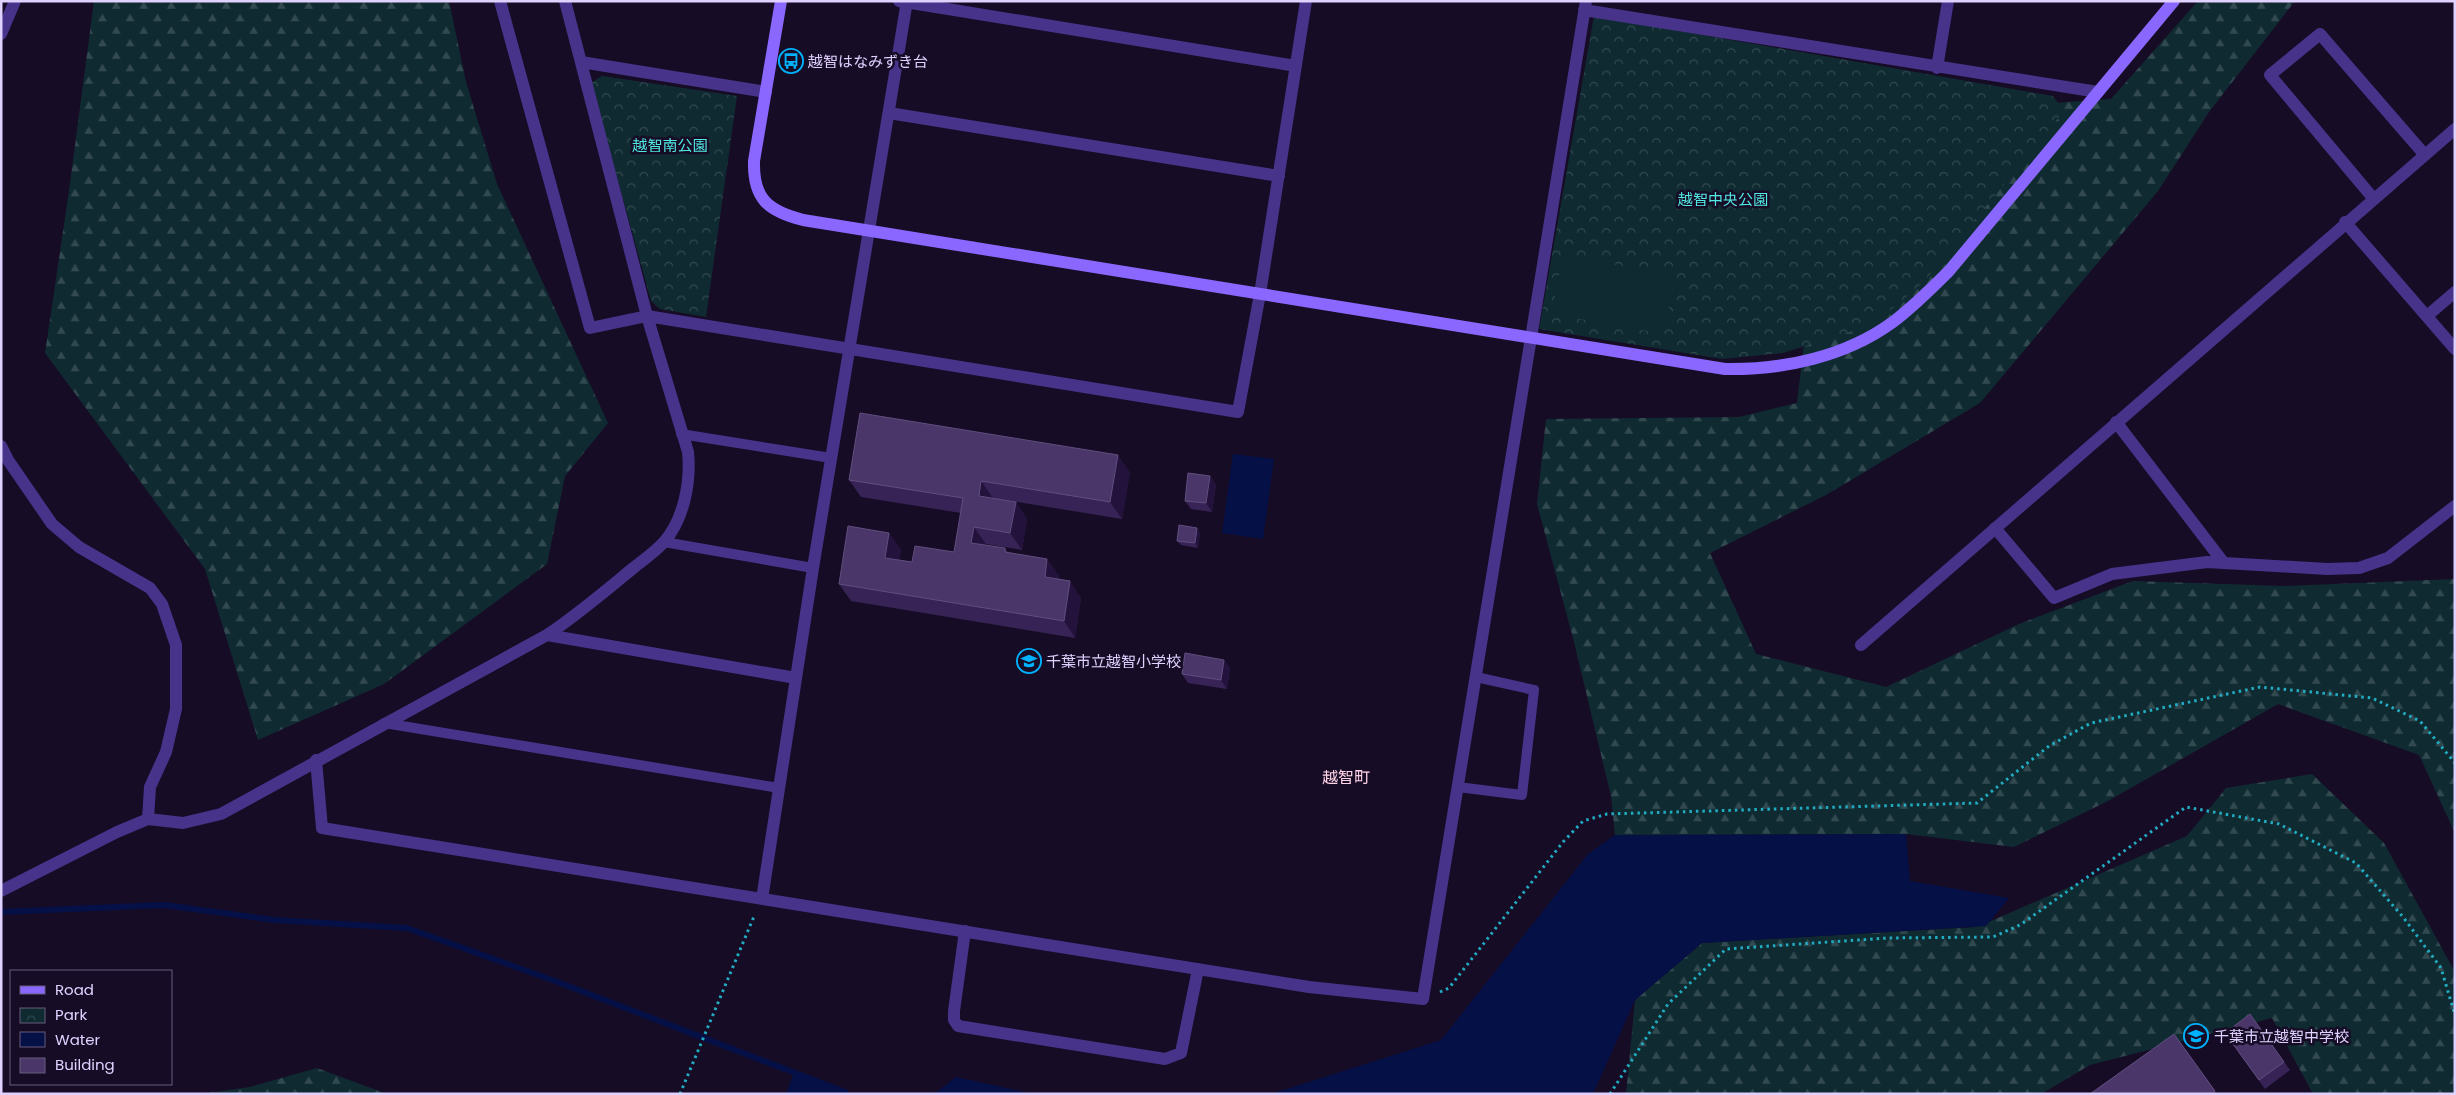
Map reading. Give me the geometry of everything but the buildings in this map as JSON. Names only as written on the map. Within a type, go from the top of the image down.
[{"type":"street","points":[[1,34],[15,1]]},
{"type":"street","points":[[500,1],[590,328],[647,316],[1238,412],[1260,294],[1306,1]]},
{"type":"street","points":[[1,891],[117,832],[148,819],[183,823],[221,814],[258,795],[316,760],[547,635],[576,615],[664,542],[678,518],[685,496],[690,471],[688,452],[681,434],[647,316],[565,1]]},
{"type":"street","points":[[781,1],[754,161],[754,179],[770,208],[784,216],[1725,369],[1754,370],[1809,360],[1854,344],[1892,323],[1924,296],[1949,271],[2174,1]]},
{"type":"street","points":[[1937,68],[1948,1]]},
{"type":"street","points":[[762,900],[813,568],[889,114],[904,2],[1296,66]]},
{"type":"street","points":[[316,760],[322,828],[1309,987],[1424,999],[1585,5],[1937,68],[2098,92]]},
{"type":"street","points":[[2373,198],[2270,76],[2320,34],[2424,154]]},
{"type":"street","points":[[582,62],[766,92]]},
{"type":"street","points":[[889,114],[1278,176]]},
{"type":"street","points":[[1861,645],[2345,222],[2455,129]]},
{"type":"street","points":[[2345,222],[2455,349]]},
{"type":"street","points":[[2426,316],[2455,292]]},
{"type":"street","points":[[2116,422],[2223,562]]},
{"type":"street","points":[[1,446],[8,460],[52,524],[79,547],[150,588],[162,604],[176,645],[176,709],[166,752],[150,787],[148,819]]},
{"type":"street","points":[[1995,528],[2054,598],[2112,574],[2223,562],[2327,570],[2359,568],[2388,558],[2455,506]]},
{"type":"street","points":[[547,635],[796,678]]},
{"type":"street","points":[[965,931],[954,1020],[958,1026],[1165,1058],[1175,1056],[1180,1053],[1198,969]]},
{"type":"lane","points":[[681,434],[831,458]]},
{"type":"lane","points":[[664,542],[813,568]]},
{"type":"lane","points":[[1458,788],[1522,795],[1534,690],[1476,677]]},
{"type":"lane","points":[[384,723],[779,788]]},
{"type":"path","points":[[1424,999],[1450,988],[1563,842],[1582,821],[1607,814],[1977,802],[2049,746],[2091,723],[2260,687],[2372,698],[2420,721],[2455,763]]},
{"type":"path","points":[[1610,1094],[1668,1004],[1726,949],[1888,938],[1993,937],[2020,925],[2186,808],[2279,824],[2356,863],[2404,917],[2440,968],[2455,1015]]},
{"type":"path","points":[[680,1094],[762,900]]},
{"type":"green space","points":[[94,1],[449,1],[466,82],[497,184],[608,423],[565,476],[547,564],[384,684],[258,740],[205,569],[45,353]]},
{"type":"green space","points":[[2198,1],[2295,1],[2209,112],[2158,191],[1980,403],[1826,495],[1710,553],[1756,654],[1886,687],[2019,624],[2133,581],[2283,586],[2455,579],[2455,833],[2419,755],[2278,704],[2108,801],[2014,847],[1906,834],[1615,835],[1611,796],[1573,638],[1537,504],[1546,419],[1739,417],[1797,403],[1807,318],[2012,106],[2111,99]]},
{"type":"green space","name":"越智中央公園","points":[[1594,16],[2053,96],[2064,111],[1924,282],[1888,312],[1850,332],[1783,353],[1722,359],[1539,329]]},
{"type":"green space","name":"越智南公園","points":[[602,76],[737,96],[706,317],[660,309],[651,301],[591,83]]},
{"type":"green space","points":[[1563,255],[1675,276],[1664,334],[1552,314]]},
{"type":"green space","points":[[2312,774],[2384,843],[2455,972],[2455,1094],[2313,1094],[2272,1018],[2090,1065],[2041,1094],[1626,1094],[1635,1000],[1702,943],[1977,927],[2187,836],[2226,788]]},
{"type":"green space","points":[[317,1068],[387,1094],[201,1094],[250,1087]]},
{"type":"water","points":[[1233,454],[1274,459],[1263,539],[1222,533]]},
{"type":"water","points":[[1906,834],[1910,881],[2009,898],[1986,926],[1702,943],[1635,1000],[1593,1094],[1271,1094],[1441,1040],[1588,854],[1615,835]]},
{"type":"water","points":[[794,1073],[848,1094],[786,1094]]},
{"type":"water","points":[[956,1077],[1034,1094],[934,1094]]},
{"type":"waterway","points":[[1,912],[164,905],[274,920],[407,928],[555,981],[845,1092],[844,1094]]},
{"type":"place","name":"越智はなみずき台","points":[[791,61]]},
{"type":"place","name":"千葉市立越智小学校","points":[[1029,661]]},
{"type":"place","name":"千葉市立越智中学校","points":[[2196,1036]]},
{"type":"district","name":"越智町","points":[[1346,777]]}]
